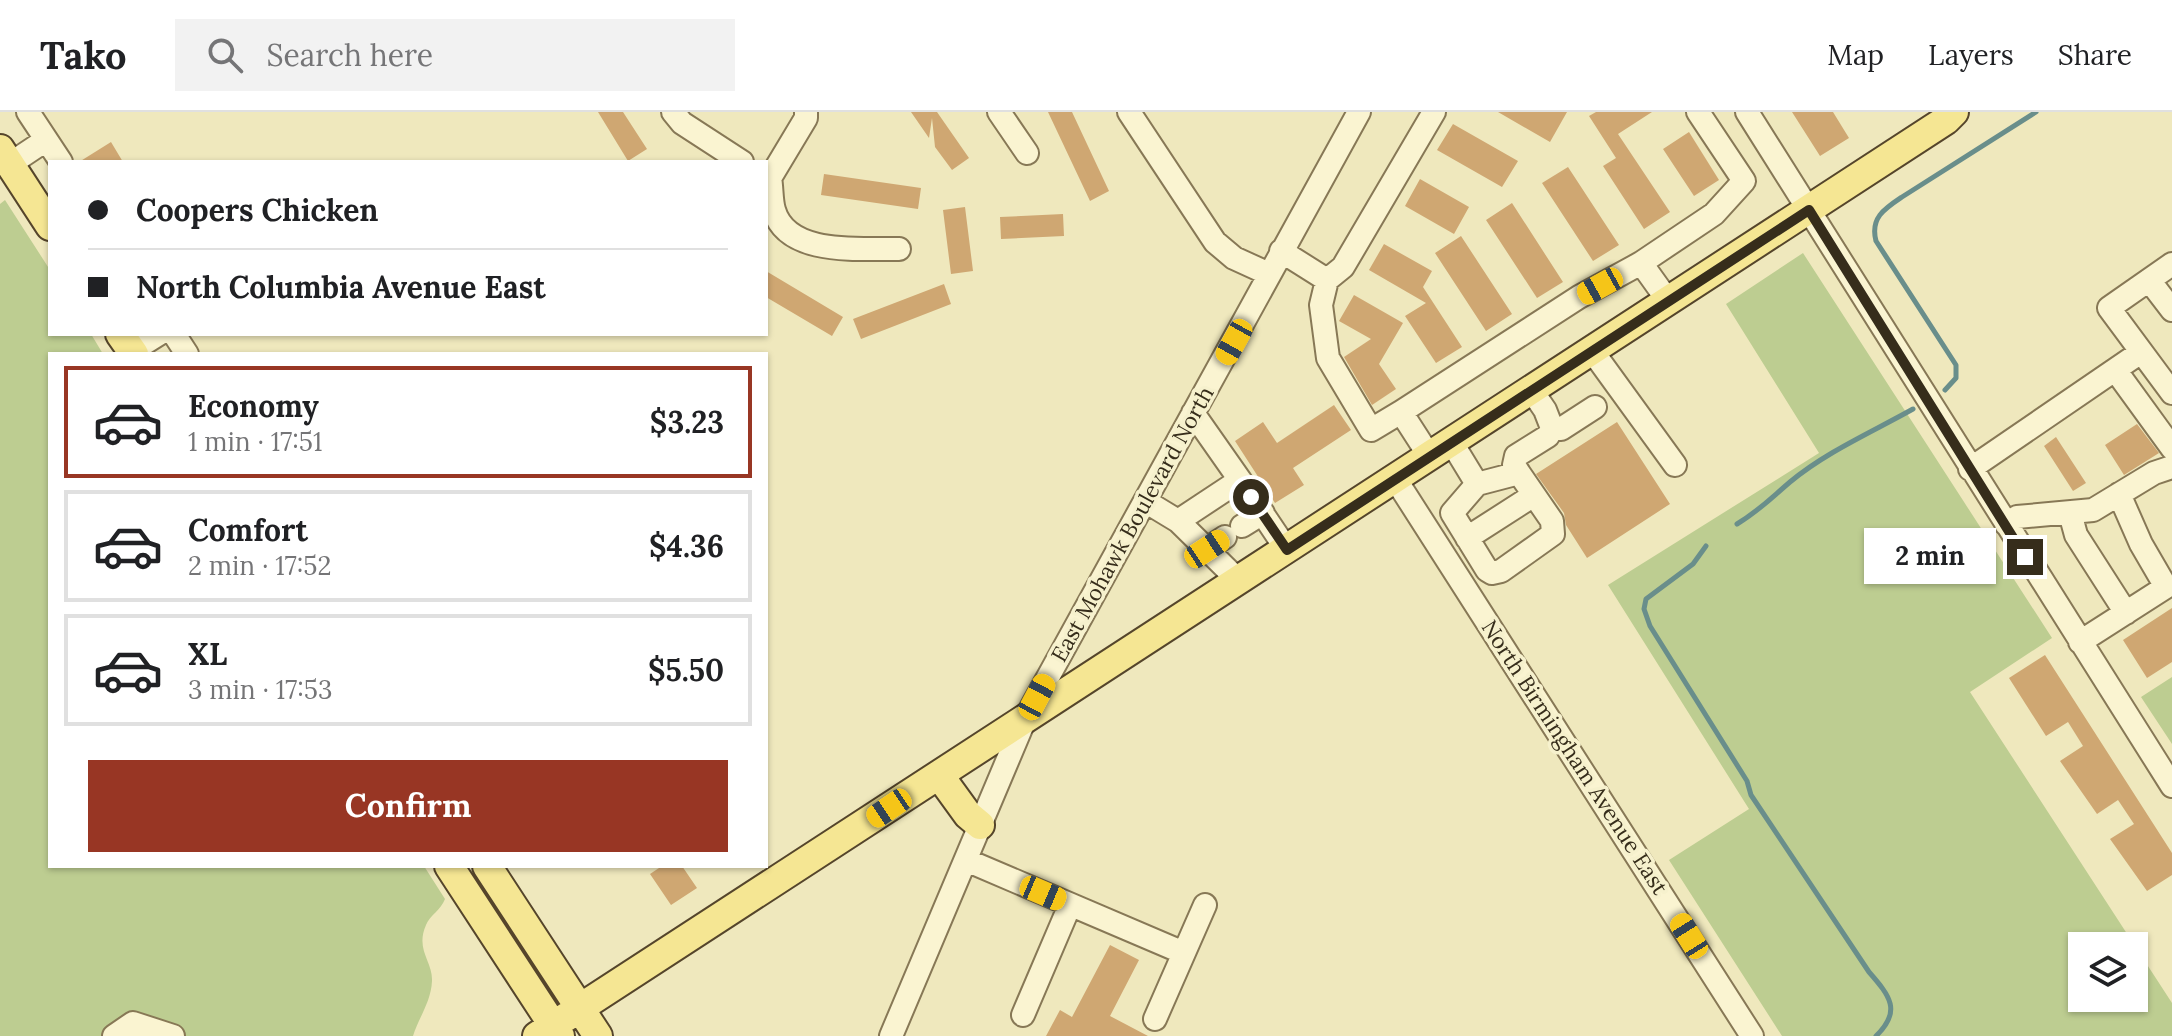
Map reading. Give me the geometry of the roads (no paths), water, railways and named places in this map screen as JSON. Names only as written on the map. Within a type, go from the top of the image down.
[{"type":"main road","points":[[450,868],[550,1032],[580,1008],[1593,352],[1952,114]]},
{"type":"main road","points":[[5,157],[48,223]]},
{"type":"main road","points":[[939,775],[968,815],[980,825]]},
{"type":"main road","points":[[488,868],[598,1036]]},
{"type":"street","points":[[28,112],[60,160]]},
{"type":"street","points":[[673,112],[682,123],[739,160]]},
{"type":"street","points":[[806,112],[806,118],[768,177],[774,212],[786,230],[823,248],[899,249]]},
{"type":"street","points":[[999,112],[1027,153]]},
{"type":"street","points":[[1129,112],[1215,242],[1234,258],[1269,274]]},
{"type":"street","name":"East Mohawk Boulevard North","points":[[891,1036],[1025,719],[1359,112]]},
{"type":"street","points":[[1434,112],[1343,267],[1327,280],[1321,305],[1328,358],[1371,430],[1579,297],[1641,263],[1714,214],[1744,181],[1698,112]]},
{"type":"street","points":[[1747,112],[2172,786]]},
{"type":"street","points":[[5,157],[46,140]]},
{"type":"street","points":[[1281,251],[1327,280]]},
{"type":"street","points":[[1641,263],[1669,302]]},
{"type":"street","points":[[2172,264],[2109,308],[2172,393]]},
{"type":"street","points":[[2149,280],[2172,310]]},
{"type":"street","points":[[129,346],[154,336]]},
{"type":"street","points":[[1593,352],[1675,465]]},
{"type":"street","points":[[1970,469],[2141,352]]},
{"type":"street","points":[[2116,371],[2172,448]]},
{"type":"street","points":[[1519,473],[1477,484],[1452,513],[1487,570],[1492,573],[1501,571],[1550,538],[1555,528],[1514,465],[1516,456],[1548,436],[1552,428],[1545,410],[1532,391]]},
{"type":"street","points":[[1552,428],[1561,429],[1595,407]]},
{"type":"street","points":[[1401,412],[1477,484]]},
{"type":"street","points":[[1193,413],[1287,550]]},
{"type":"street","points":[[2006,524],[2017,517],[2093,510],[2154,473],[2172,467]]},
{"type":"street","points":[[1178,521],[1240,480]]},
{"type":"street","name":"North Birmingham Avenue East","points":[[1396,480],[1752,1036]]},
{"type":"street","points":[[2080,642],[2166,587],[2141,544],[2119,494]]},
{"type":"street","points":[[1449,562],[1470,542],[1534,495]]},
{"type":"street","points":[[1145,501],[1178,521],[1225,538]]},
{"type":"street","points":[[1225,538],[1263,513]]},
{"type":"street","points":[[2070,513],[2076,535],[2126,613]]},
{"type":"street","points":[[1225,538],[1239,581]]},
{"type":"street","points":[[966,860],[1184,953]]},
{"type":"street","points":[[1023,1015],[1070,905]]},
{"type":"street","points":[[1155,1019],[1205,905]]},
{"type":"street","points":[[114,1036],[133,1023],[173,1036]]},
{"type":"waterway","points":[[1945,390],[1956,378],[1956,365],[1876,241],[1875,226],[1880,215],[1895,201],[2036,112]]},
{"type":"waterway","points":[[1737,524],[1819,461],[1913,409]]},
{"type":"waterway","points":[[1706,546],[1693,564],[1646,599],[1644,609],[1650,626],[1747,781],[1751,795],[1887,996],[1891,1011],[1889,1019],[1876,1036]]}]
